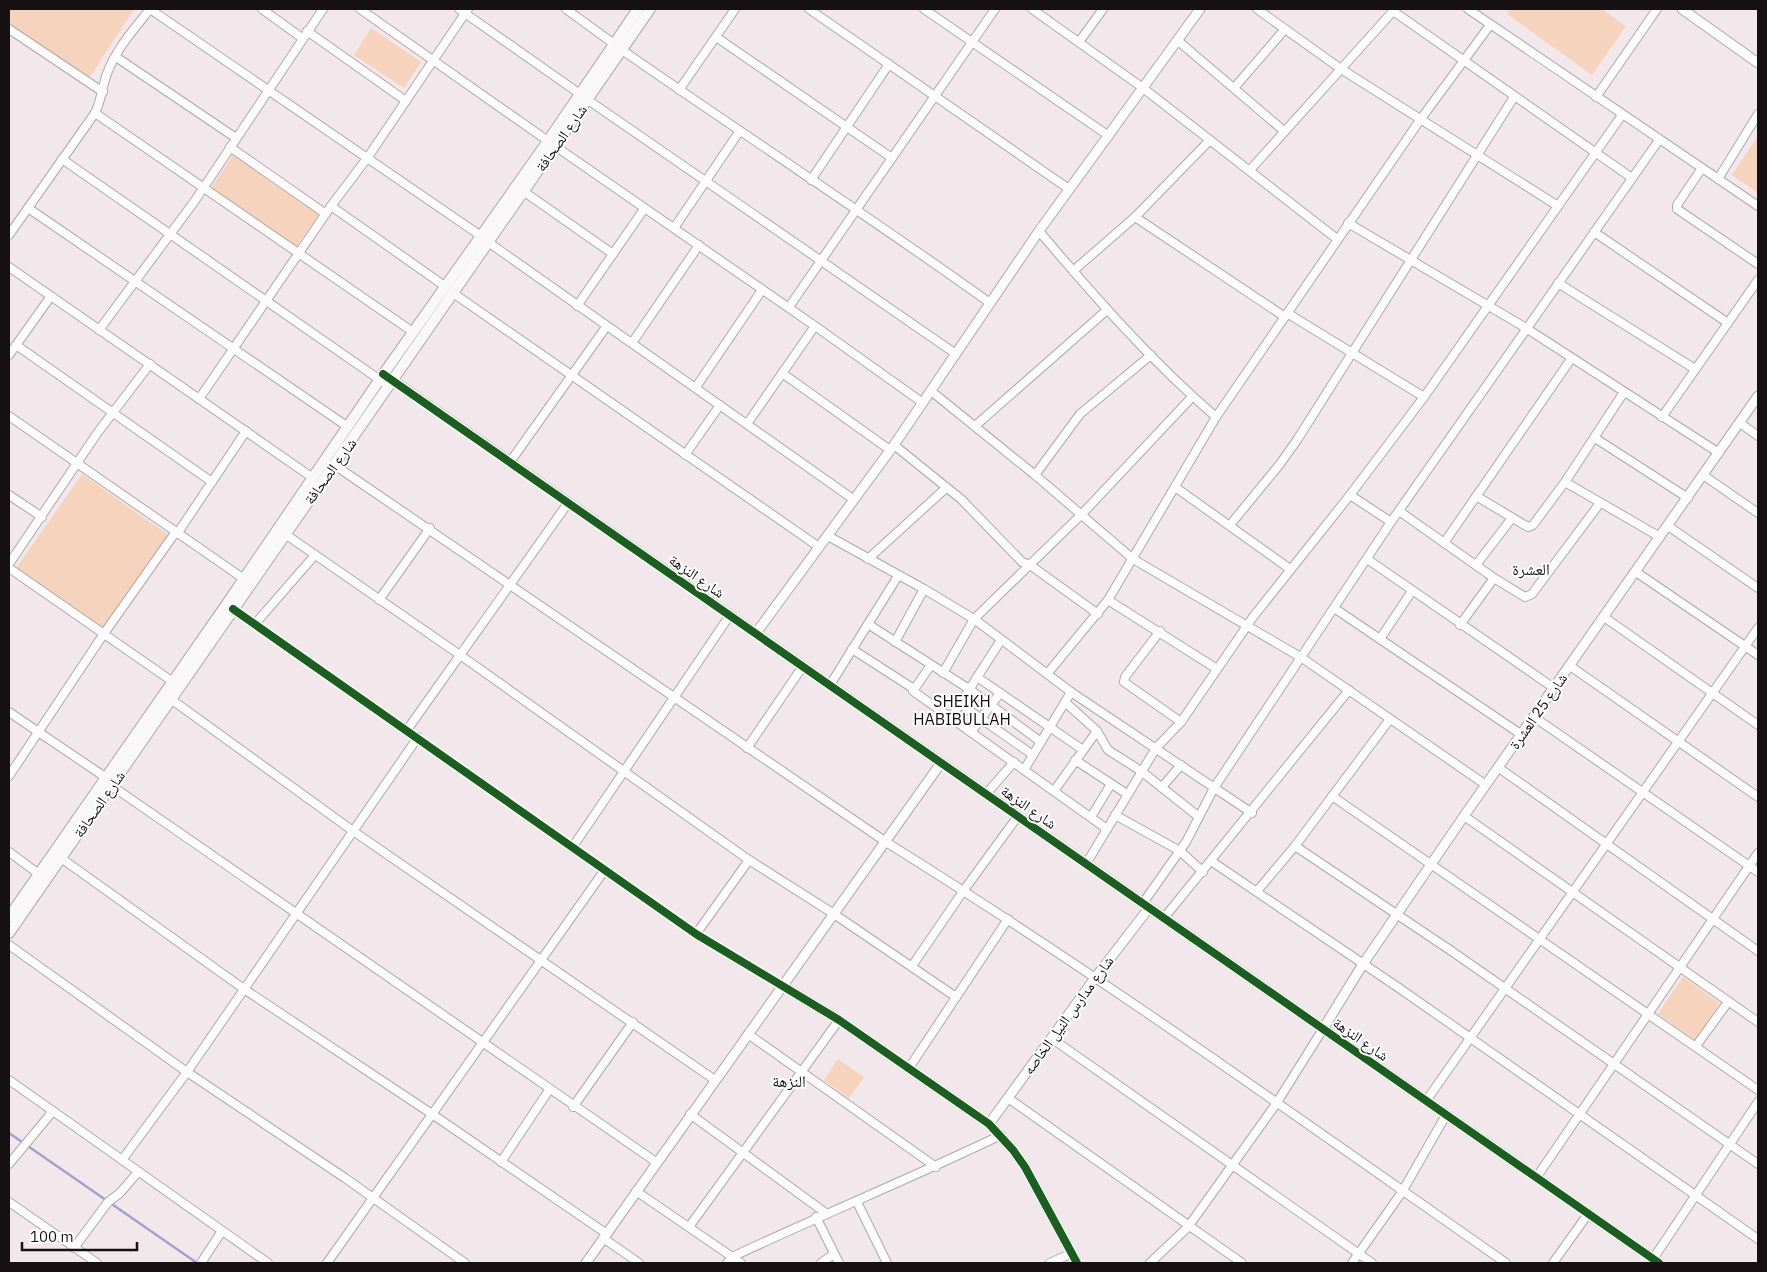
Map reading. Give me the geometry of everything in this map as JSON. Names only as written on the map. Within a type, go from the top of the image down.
[{"type":"main road","name":"شارع الصحافة","points":[[618,47],[638,9]]},
{"type":"main road","name":"شارع الصحافة","points":[[176,684],[233,609],[391,384],[484,239],[618,47],[650,9]]},
{"type":"main road","name":"شارع الصحافة","points":[[484,239],[523,191],[552,144]]},
{"type":"main road","name":"شارع الصحافة","points":[[9,917],[168,697],[244,579],[381,377],[413,332],[450,290]]},
{"type":"main road","name":"شارع الصحافة","points":[[9,933],[61,858],[108,782]]},
{"type":"street","points":[[9,235],[95,113],[108,71],[116,56],[150,9],[368,157],[606,327],[696,387],[853,499]]},
{"type":"street","points":[[262,9],[406,101]]},
{"type":"street","points":[[99,330],[204,186],[323,9]]},
{"type":"street","points":[[360,9],[644,209],[789,307],[923,403]]},
{"type":"street","points":[[566,9],[739,132],[856,209],[990,303]]},
{"type":"street","points":[[679,90],[735,9]]},
{"type":"street","points":[[809,9],[821,12],[888,64],[1069,189]]},
{"type":"street","points":[[924,9],[1109,136]]},
{"type":"street","points":[[789,307],[995,9]]},
{"type":"street","points":[[1032,9],[1143,88],[1337,240]]},
{"type":"street","points":[[1079,42],[1103,9]]},
{"type":"street","points":[[756,633],[892,447],[1039,231],[1200,9]]},
{"type":"street","points":[[1257,9],[1341,69],[1558,206]]},
{"type":"street","points":[[1468,9],[1658,140],[1758,206]]},
{"type":"street","points":[[1596,97],[1657,9]]},
{"type":"street","points":[[1682,9],[1758,61]]},
{"type":"street","points":[[199,399],[331,206],[368,157],[464,10],[584,97],[956,354]]},
{"type":"street","points":[[1250,170],[1394,10],[1462,61],[1632,178]]},
{"type":"street","points":[[1048,674],[1108,600],[1216,417],[1348,223],[1462,61],[1490,25]]},
{"type":"street","points":[[9,29],[103,92]]},
{"type":"street","points":[[1234,88],[1285,29]]},
{"type":"street","points":[[716,37],[892,158]]},
{"type":"street","points":[[1177,40],[1284,131]]},
{"type":"street","points":[[116,56],[236,138]]},
{"type":"street","points":[[811,180],[888,64]]},
{"type":"street","points":[[1230,525],[1280,464],[1514,97]]},
{"type":"street","points":[[95,113],[300,252],[413,332]]},
{"type":"street","points":[[1718,179],[1758,114]]},
{"type":"street","points":[[1086,864],[1156,748],[1180,722],[1247,626],[1424,397],[1622,115]]},
{"type":"street","points":[[674,228],[739,132]]},
{"type":"street","points":[[1073,271],[1135,217],[1210,140]]},
{"type":"street","points":[[1146,906],[1214,788],[1391,522],[1658,140]]},
{"type":"street","points":[[230,147],[326,214]]},
{"type":"street","points":[[62,158],[170,234],[381,377]]},
{"type":"street","points":[[1702,168],[1677,205],[1677,209],[1758,264]]},
{"type":"street","points":[[523,191],[612,254]]},
{"type":"street","points":[[331,206],[571,376],[819,547]]},
{"type":"street","points":[[28,208],[348,428]]},
{"type":"street","points":[[577,306],[644,209]]},
{"type":"street","points":[[1135,217],[1286,315],[1424,397]]},
{"type":"street","points":[[1348,223],[1526,328],[1718,453]]},
{"type":"street","points":[[1039,231],[1107,310],[1192,397],[1216,417]]},
{"type":"street","points":[[1594,232],[1728,323]]},
{"type":"street","points":[[632,343],[699,245]]},
{"type":"street","points":[[9,267],[313,478]]},
{"type":"street","points":[[1662,417],[1758,280]]},
{"type":"street","points":[[1558,283],[1695,369]]},
{"type":"street","points":[[696,387],[762,290]]},
{"type":"street","points":[[9,356],[51,296]]},
{"type":"street","points":[[975,426],[1107,310]]},
{"type":"street","points":[[747,424],[815,326]]},
{"type":"street","points":[[510,462],[606,327]]},
{"type":"street","points":[[16,345],[212,482]]},
{"type":"street","points":[[1035,475],[1080,414],[1151,355]]},
{"type":"street","points":[[1444,542],[1571,359]]},
{"type":"street","points":[[9,564],[98,432],[115,413],[150,364]]},
{"type":"street","points":[[782,374],[892,447],[946,488],[961,500],[1022,562],[1030,565],[1098,614]]},
{"type":"street","name":"شارع النزهة","points":[[381,377],[568,502],[1656,1261]]},
{"type":"street","points":[[931,392],[1035,475],[1133,559],[1302,658],[1486,785]]},
{"type":"street","points":[[1476,496],[1512,518],[1531,526],[1565,482],[1624,392]]},
{"type":"street","name":"شارع 25 العشرة","points":[[1323,1029],[1364,964],[1464,816],[1758,396]]},
{"type":"street","points":[[942,673],[974,619],[1082,514],[1192,397]]},
{"type":"street","points":[[685,455],[720,405]]},
{"type":"street","points":[[9,416],[244,579]]},
{"type":"street","points":[[1740,423],[1758,436]]},
{"type":"street","points":[[9,776],[103,635],[246,432]]},
{"type":"street","points":[[1595,438],[1688,498]]},
{"type":"street","points":[[334,464],[886,842],[964,890],[1095,978],[1506,1263]]},
{"type":"street","points":[[1703,475],[1758,513]]},
{"type":"street","points":[[1565,482],[1660,537]]},
{"type":"street","points":[[1175,487],[1290,569]]},
{"type":"street","points":[[868,559],[946,488]]},
{"type":"street","points":[[9,495],[42,517]]},
{"type":"street","points":[[1350,495],[1391,522]]},
{"type":"street","points":[[407,730],[568,502]]},
{"type":"street","points":[[1399,511],[1520,596],[1529,597],[1600,503]]},
{"type":"street","points":[[1476,566],[1512,518]]},
{"type":"street","points":[[1668,526],[1758,588]]},
{"type":"street","points":[[379,600],[430,528]]},
{"type":"street","points":[[285,534],[460,655],[749,860],[834,914],[956,997]]},
{"type":"street","points":[[828,536],[898,576],[924,588],[974,619],[1071,692],[1252,813]]},
{"type":"street","points":[[255,624],[315,555]]},
{"type":"street","points":[[1368,559],[1460,625],[1554,688]]},
{"type":"street","points":[[9,568],[176,684]]},
{"type":"street","points":[[1636,572],[1758,655]]},
{"type":"street","points":[[830,685],[898,576]]},
{"type":"street","points":[[1460,625],[1494,578]]},
{"type":"street","points":[[895,642],[924,588]]},
{"type":"street","points":[[1380,639],[1412,590]]},
{"type":"street","points":[[1108,600],[1160,631],[1217,669]]},
{"type":"street","points":[[1334,608],[1522,735]]},
{"type":"street","points":[[233,609],[418,737],[604,871],[696,934],[839,1020],[989,1124],[1001,1135],[1025,1167],[1077,1263]]},
{"type":"street","points":[[572,848],[730,615]]},
{"type":"street","points":[[1604,617],[1758,725]]},
{"type":"street","points":[[868,624],[969,689],[1041,742]]},
{"type":"street","points":[[1426,1101],[1575,892],[1758,628]]},
{"type":"street","points":[[1160,631],[1125,676],[1124,682],[1180,722]]},
{"type":"street","points":[[951,718],[1001,640]]},
{"type":"street","points":[[852,649],[914,689],[913,691],[1107,829]]},
{"type":"street","points":[[914,689],[931,665]]},
{"type":"street","points":[[747,748],[803,666]]},
{"type":"street","points":[[1570,666],[1758,797]]},
{"type":"street","points":[[977,677],[1083,750]]},
{"type":"street","points":[[1164,918],[1252,813],[1349,690]]},
{"type":"street","points":[[1024,770],[1071,692]]},
{"type":"street","points":[[971,732],[1000,693]]},
{"type":"street","points":[[168,697],[353,831],[715,1080]]},
{"type":"street","points":[[1065,702],[1097,730],[1108,750],[1142,771],[1199,817]]},
{"type":"street","points":[[960,704],[1033,755]]},
{"type":"street","points":[[9,712],[573,1107],[656,1162]]},
{"type":"street","points":[[1534,717],[1758,872]]},
{"type":"street","points":[[1258,890],[1295,846],[1390,719]]},
{"type":"street","points":[[1054,791],[1097,730]]},
{"type":"street","points":[[122,1160],[187,1072],[418,737]]},
{"type":"street","points":[[1075,760],[1127,794]]},
{"type":"street","points":[[986,794],[1014,762]]},
{"type":"street","points":[[586,1263],[781,985],[886,842],[941,763]]},
{"type":"street","points":[[1162,787],[1181,765]]},
{"type":"street","points":[[1499,768],[1758,951]]},
{"type":"street","points":[[1091,817],[1111,784]]},
{"type":"street","points":[[1332,796],[1758,1090]]},
{"type":"street","points":[[912,966],[1018,816]]},
{"type":"street","points":[[1115,816],[1180,850],[1203,872]]},
{"type":"street","points":[[1464,816],[1758,1022]]},
{"type":"street","points":[[1295,846],[1614,1063],[1758,1164]]},
{"type":"street","points":[[9,852],[39,874]]},
{"type":"street","points":[[1536,1178],[1758,853]]},
{"type":"street","points":[[61,858],[244,989],[502,1162],[605,1236],[639,1263]]},
{"type":"street","points":[[696,934],[749,860]]},
{"type":"street","points":[[1212,861],[1258,890],[1758,1239]]},
{"type":"street","points":[[327,1263],[604,871]]},
{"type":"street","name":"شارع مدارس النيل الخاصه","points":[[989,1124],[1146,906]]},
{"type":"street","points":[[909,1068],[1008,919]]},
{"type":"street","points":[[9,945],[187,1072],[373,1197],[466,1263]]},
{"type":"street","points":[[1696,1046],[1728,1002]]},
{"type":"street","points":[[689,1227],[839,1020]]},
{"type":"street","points":[[573,1107],[633,1022]]},
{"type":"street","points":[[1150,1263],[1188,1227],[1276,1104],[1323,1029]]},
{"type":"street","points":[[748,1034],[936,1167]]},
{"type":"street","points":[[1051,1038],[1372,1263]]},
{"type":"street","points":[[9,1080],[268,1263]]},
{"type":"street","points":[[502,1162],[549,1090]]},
{"type":"street","points":[[1008,1098],[1188,1227],[1242,1263]]},
{"type":"street","points":[[1656,1261],[1695,1194],[1758,1102]]},
{"type":"street","points":[[9,1164],[53,1111]]},
{"type":"street","points":[[690,1114],[827,1214]]},
{"type":"street","points":[[1352,1263],[1402,1192],[1446,1115]]},
{"type":"street","points":[[729,1260],[816,1217],[857,1202],[936,1167],[1001,1135]]},
{"type":"street","points":[[74,1248],[108,1202],[120,1193],[138,1172]]},
{"type":"street","points":[[636,1191],[689,1227],[729,1260],[742,1263]]},
{"type":"street","points":[[9,1202],[98,1263]]},
{"type":"street","points":[[857,1202],[887,1263]]},
{"type":"street","points":[[1553,1263],[1588,1214]]},
{"type":"street","points":[[816,1217],[839,1263]]},
{"type":"street","points":[[201,1263],[222,1231]]},
{"type":"street","points":[[1050,1263],[1072,1253]]},
{"type":"street","points":[[821,1263],[834,1254]]},
{"type":"shaded area","points":[[9,9],[134,9],[90,77],[9,24]]},
{"type":"shaded area","points":[[1511,9],[1602,9],[1626,26],[1592,75],[1507,14]]},
{"type":"shaded area","points":[[371,28],[421,62],[404,88],[354,55]]},
{"type":"shaded area","points":[[1758,136],[1758,193],[1732,175]]},
{"type":"shaded area","points":[[234,154],[320,213],[296,247],[211,188]]},
{"type":"shaded area","points":[[82,474],[168,535],[103,631],[15,570]]},
{"type":"shaded area","points":[[1683,977],[1720,1003],[1695,1040],[1658,1014]]},
{"type":"shaded area","points":[[838,1059],[864,1077],[849,1098],[824,1080]]},
{"type":"waterway","points":[[9,1133],[197,1263]]},
{"type":"cycle path","points":[[383,374],[1659,1263]]},
{"type":"cycle path","points":[[233,609],[696,934],[839,1020],[989,1124],[1013,1150],[1025,1167],[1077,1263]]},
{"type":"district","name":"العشرة","points":[[1531,569]]},
{"type":"district","name":"SHEIKH HABIBULLAH","points":[[962,710]]},
{"type":"district","name":"النزهة","points":[[789,1081]]}]
